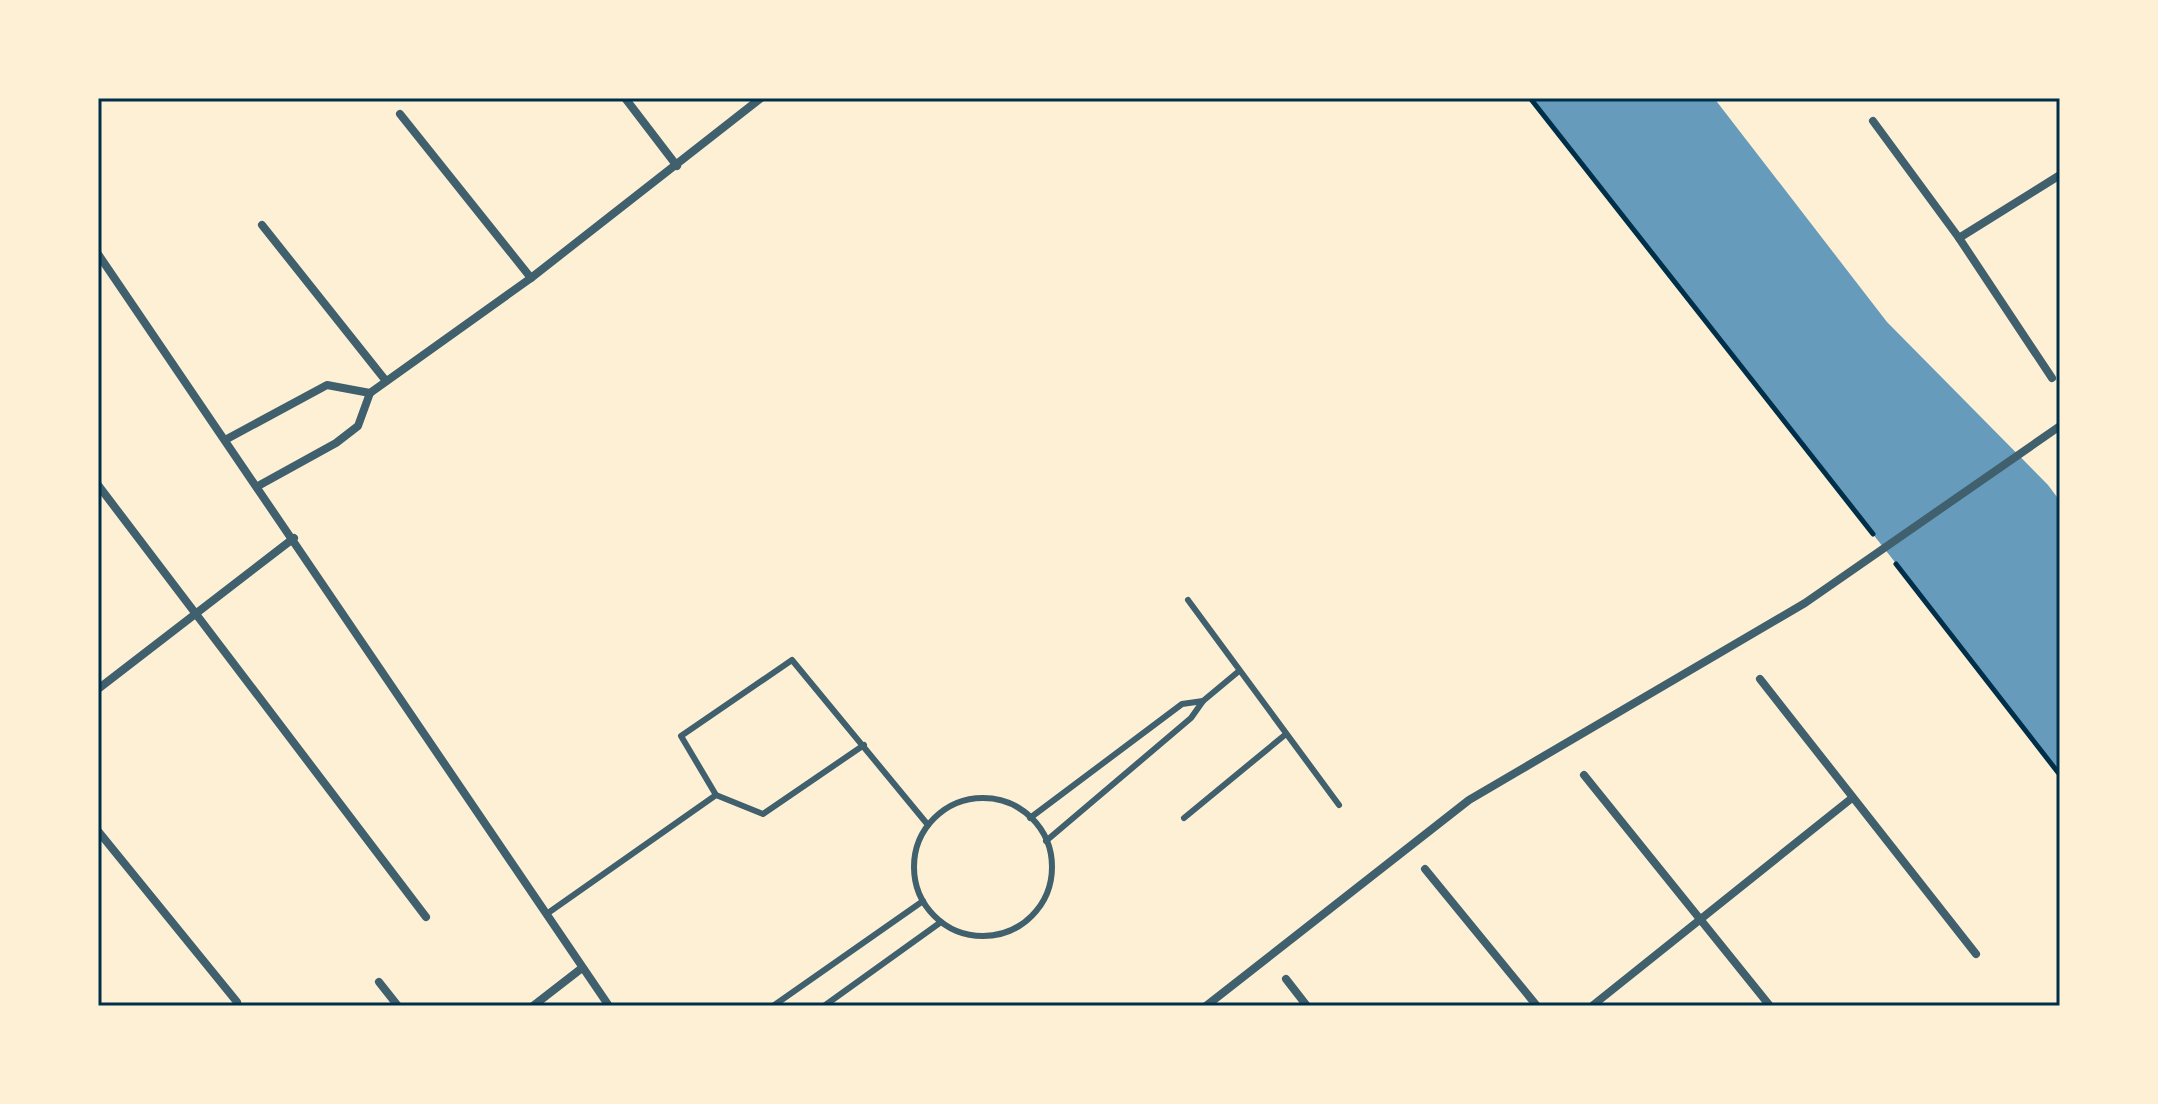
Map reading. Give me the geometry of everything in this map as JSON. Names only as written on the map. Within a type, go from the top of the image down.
[{"type":"street","points":[[625,98],[677,166]]},
{"type":"street","points":[[258,486],[336,443],[358,426],[370,393],[531,278],[761,98]]},
{"type":"street","points":[[400,114],[531,278]]},
{"type":"street","points":[[1873,121],[1959,238],[2052,378]]},
{"type":"street","points":[[1959,238],[2060,175]]},
{"type":"street","points":[[262,225],[386,381]]},
{"type":"street","points":[[98,254],[294,538],[609,1006]]},
{"type":"street","points":[[225,440],[327,385],[370,393]]},
{"type":"street","points":[[1206,1006],[1469,800],[1805,603],[2060,426]]},
{"type":"street","points":[[98,485],[426,917]]},
{"type":"street","points":[[98,689],[294,538]]},
{"type":"street","points":[[1760,679],[1976,954]]},
{"type":"street","points":[[1584,775],[1770,1006]]},
{"type":"street","points":[[1592,1006],[1852,798]]},
{"type":"street","points":[[98,831],[237,1002]]},
{"type":"street","points":[[1425,869],[1537,1006]]},
{"type":"street","points":[[533,1006],[582,968]]},
{"type":"street","points":[[1286,979],[1307,1006]]},
{"type":"street","points":[[379,982],[398,1006]]},
{"type":"lane","points":[[1188,600],[1339,805]]},
{"type":"lane","points":[[864,745],[763,814],[716,795],[681,736],[787,661],[796,662],[864,745],[928,825]]},
{"type":"lane","points":[[1046,841],[1191,718],[1203,701],[1239,671]]},
{"type":"lane","points":[[1030,818],[1182,704],[1203,701]]},
{"type":"lane","points":[[1184,818],[1286,734]]},
{"type":"lane","points":[[548,913],[716,795]]},
{"type":"lane","points":[[973,799],[1009,803],[1030,818],[1046,841],[1051,876],[1037,909],[1025,922],[992,936],[956,931],[941,922],[923,901],[914,876],[914,858],[928,825],[940,812],[973,799]]},
{"type":"lane","points":[[773,1006],[923,901]]},
{"type":"lane","points":[[824,1006],[941,922]]},
{"type":"path","points":[[1530,98],[1878,541]]},
{"type":"path","points":[[1888,553],[2060,775]]},
{"type":"water","points":[[1530,98],[1714,98],[1887,322],[2048,485],[2060,501],[2060,772]]}]
